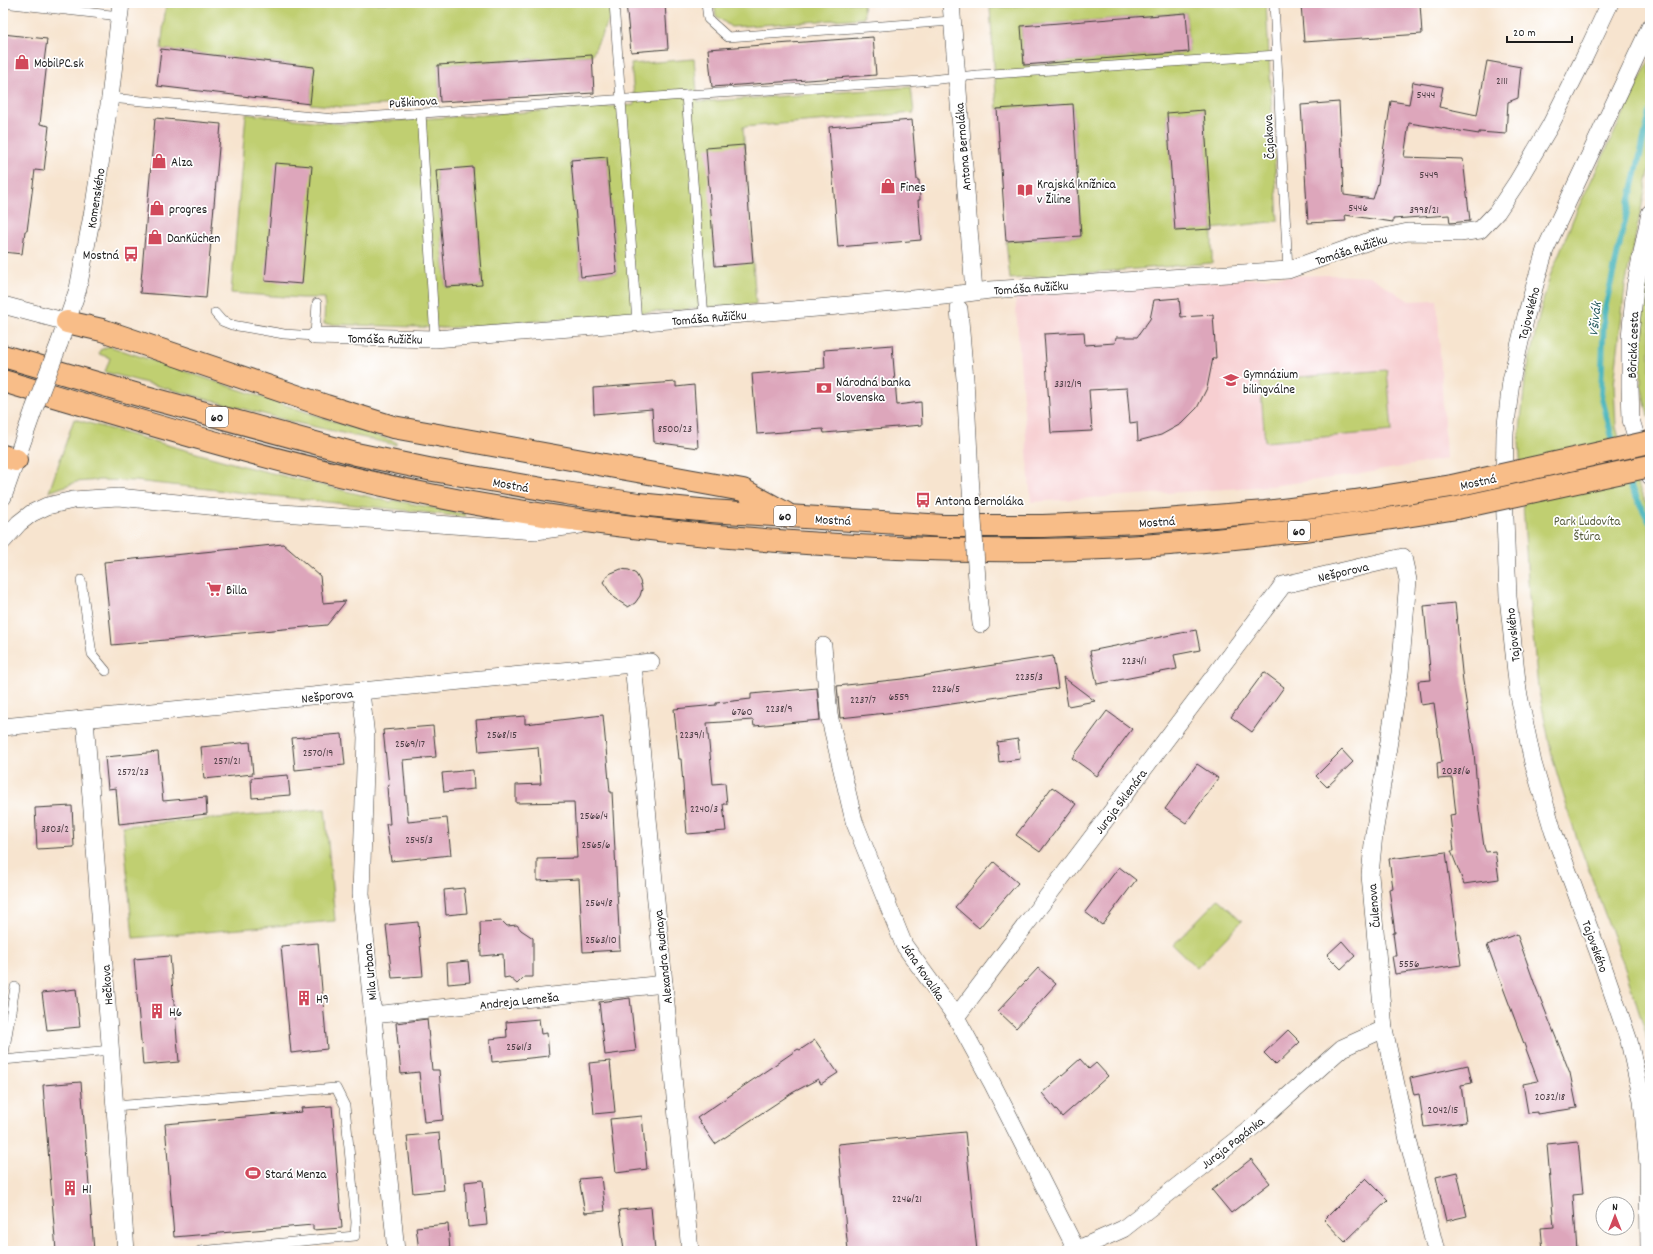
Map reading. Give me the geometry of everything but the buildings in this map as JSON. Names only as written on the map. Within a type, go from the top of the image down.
[{"type":"main road","points":[[67,322],[102,330],[326,406],[393,427],[743,490],[791,517]]},
{"type":"main road","name":"Mostná","points":[[3,356],[277,434],[356,454],[425,469],[565,494],[638,504],[791,517],[944,526],[1043,526],[1140,522],[1265,512],[1355,501],[1452,486],[1650,442]]},
{"type":"main road","name":"Mostná","points":[[3,381],[349,478],[429,495],[562,519],[707,536],[857,547],[991,551],[1045,550],[1140,546],[1267,535],[1358,524],[1457,508],[1650,466]]},
{"type":"street","name":"Antona Bernoláka","points":[[951,3],[974,291]]},
{"type":"street","name":"Tomáša Ružičku","points":[[315,336],[436,339],[704,318],[944,296],[974,291],[1288,270],[1374,239],[1408,232],[1460,233],[1480,230],[1497,212],[1517,182],[1550,126],[1610,3]]},
{"type":"street","name":"Komenského","points":[[3,497],[10,458],[34,409],[67,322],[80,282],[94,205],[110,98],[121,9]]},
{"type":"street","name":"Tajovského","points":[[1648,1251],[1648,1164],[1642,1100],[1629,1041],[1600,957],[1553,831],[1533,763],[1518,691],[1508,597],[1504,491],[1505,434],[1511,381],[1526,316],[1546,250],[1650,27]]},
{"type":"street","name":"Bôrická cesta","points":[[1650,213],[1635,288],[1630,337],[1630,386],[1631,420],[1644,464],[1650,476]]},
{"type":"street","points":[[3,305],[67,322]]},
{"type":"street","points":[[959,309],[981,624]]},
{"type":"street","points":[[3,540],[32,513],[47,506],[73,500],[118,497],[268,512],[536,531],[595,522]]},
{"type":"street","name":"Nešporova","points":[[1283,585],[1403,557]]},
{"type":"street","name":"Čulenova","points":[[1403,557],[1408,580],[1400,674],[1374,834],[1370,875],[1384,1030],[1408,1140],[1436,1251]]},
{"type":"street","name":"Juraja Sklenára","points":[[956,1017],[1283,585]]},
{"type":"street","name":"Jána Kovalíka","points":[[823,646],[828,715],[854,821],[904,945],[956,1017],[992,1083],[1076,1251]]},
{"type":"street","name":"Nešporova","points":[[3,727],[651,662]]},
{"type":"street","name":"Alexandra Rudnaya","points":[[633,664],[690,1251]]},
{"type":"street","name":"Mila Urbana","points":[[361,692],[366,737],[361,894],[396,1251]]},
{"type":"street","name":"Hečkova","points":[[85,719],[126,1251]]},
{"type":"street","name":"Andreja Lemeša","points":[[373,1015],[664,984]]},
{"type":"street","name":"Juraja Papánka","points":[[1076,1251],[1123,1229],[1260,1122],[1342,1048],[1384,1030]]},
{"type":"lane","points":[[614,3],[637,323]]},
{"type":"lane","points":[[706,3],[708,19],[728,37],[952,22]]},
{"type":"lane","name":"Čajakova","points":[[1274,3],[1288,270]]},
{"type":"lane","points":[[3,4],[121,9]]},
{"type":"lane","name":"Puškinova","points":[[110,98],[335,119],[686,95],[956,79],[977,75],[1277,55]]},
{"type":"lane","points":[[686,95],[704,318]]},
{"type":"lane","points":[[421,113],[436,339]]},
{"type":"lane","points":[[215,314],[222,321],[232,325],[284,334],[315,336],[317,303]]},
{"type":"lane","points":[[81,580],[92,654],[106,671]]},
{"type":"lane","points":[[15,987],[3,1060],[111,1050]]},
{"type":"lane","points":[[115,1106],[336,1088],[345,1106],[355,1208],[356,1236],[200,1251]]},
{"type":"shaded area","name":"Gymnázium bilingválne","points":[[1331,275],[1371,277],[1409,301],[1437,300],[1446,459],[1355,475],[1270,486],[1031,502],[1015,296],[1289,276]]},
{"type":"green space","points":[[166,3],[614,3],[614,9],[592,55],[438,65],[440,102],[342,107],[310,104],[314,67],[161,49]]},
{"type":"green space","points":[[714,3],[863,3],[864,18],[731,27],[716,16]]},
{"type":"green space","points":[[1026,3],[1266,3],[1278,221],[1212,229],[1212,263],[1010,279],[1006,241],[1081,236],[1073,105],[997,109],[990,8],[1026,5]],"holes":[[[1186,13],[1189,52],[1024,65],[1021,26]],[[1204,110],[1212,228],[1176,231],[1167,113]]]},
{"type":"green space","points":[[694,59],[698,102],[911,87],[914,113],[743,127],[756,304],[448,328],[324,324],[325,298],[301,298],[231,293],[246,114],[343,124],[635,105],[631,64]],"holes":[[[607,157],[617,273],[581,277],[571,160]],[[473,168],[482,285],[446,287],[436,171]]]},
{"type":"green space","name":"Park Ľudovíta Štúra","points":[[1650,59],[1650,167],[1625,286],[1614,385],[1616,427],[1626,462],[1650,510],[1650,1047],[1628,977],[1573,827],[1553,760],[1538,687],[1529,596],[1519,441],[1525,381],[1539,316],[1550,276],[1576,212]]},
{"type":"green space","points":[[1650,261],[1650,416],[1648,416],[1641,385],[1641,336],[1645,288]]},
{"type":"green space","points":[[109,346],[396,442],[396,445],[293,422],[105,372],[110,358],[99,354],[100,350]]},
{"type":"green space","points":[[1387,370],[1392,431],[1265,442],[1260,380]]},
{"type":"green space","points":[[74,419],[243,466],[391,502],[393,500],[465,514],[465,517],[135,481],[100,480],[76,482],[49,492]]},
{"type":"green space","points":[[325,809],[335,921],[133,938],[123,826]]},
{"type":"green space","points":[[1218,899],[1242,921],[1197,968],[1173,945]]},
{"type":"waterway","name":"Všivák","points":[[1650,112],[1604,313],[1601,394],[1619,465],[1650,523]]},
{"type":"place","name":"MobilPC.sk","points":[[22,62]]},
{"type":"place","name":"Alza","points":[[159,161]]},
{"type":"place","name":"Fines","points":[[888,186]]},
{"type":"place","name":"Krajská knižnica v Žiline","points":[[1025,190]]},
{"type":"place","name":"progres","points":[[157,208]]},
{"type":"place","name":"DanKüchen","points":[[155,237]]},
{"type":"place","name":"Mostná","points":[[131,254]]},
{"type":"place","name":"Gymnázium bilingválne","points":[[1231,380]]},
{"type":"place","name":"Národná banka Slovenska","points":[[824,388]]},
{"type":"place","name":"Antona Bernoláka","points":[[923,500]]},
{"type":"place","name":"Billa","points":[[214,589]]},
{"type":"place","name":"H9","points":[[304,998]]},
{"type":"place","name":"H6","points":[[157,1011]]},
{"type":"place","name":"Stará Menza","points":[[253,1173]]},
{"type":"place","name":"H1","points":[[70,1188]]}]
